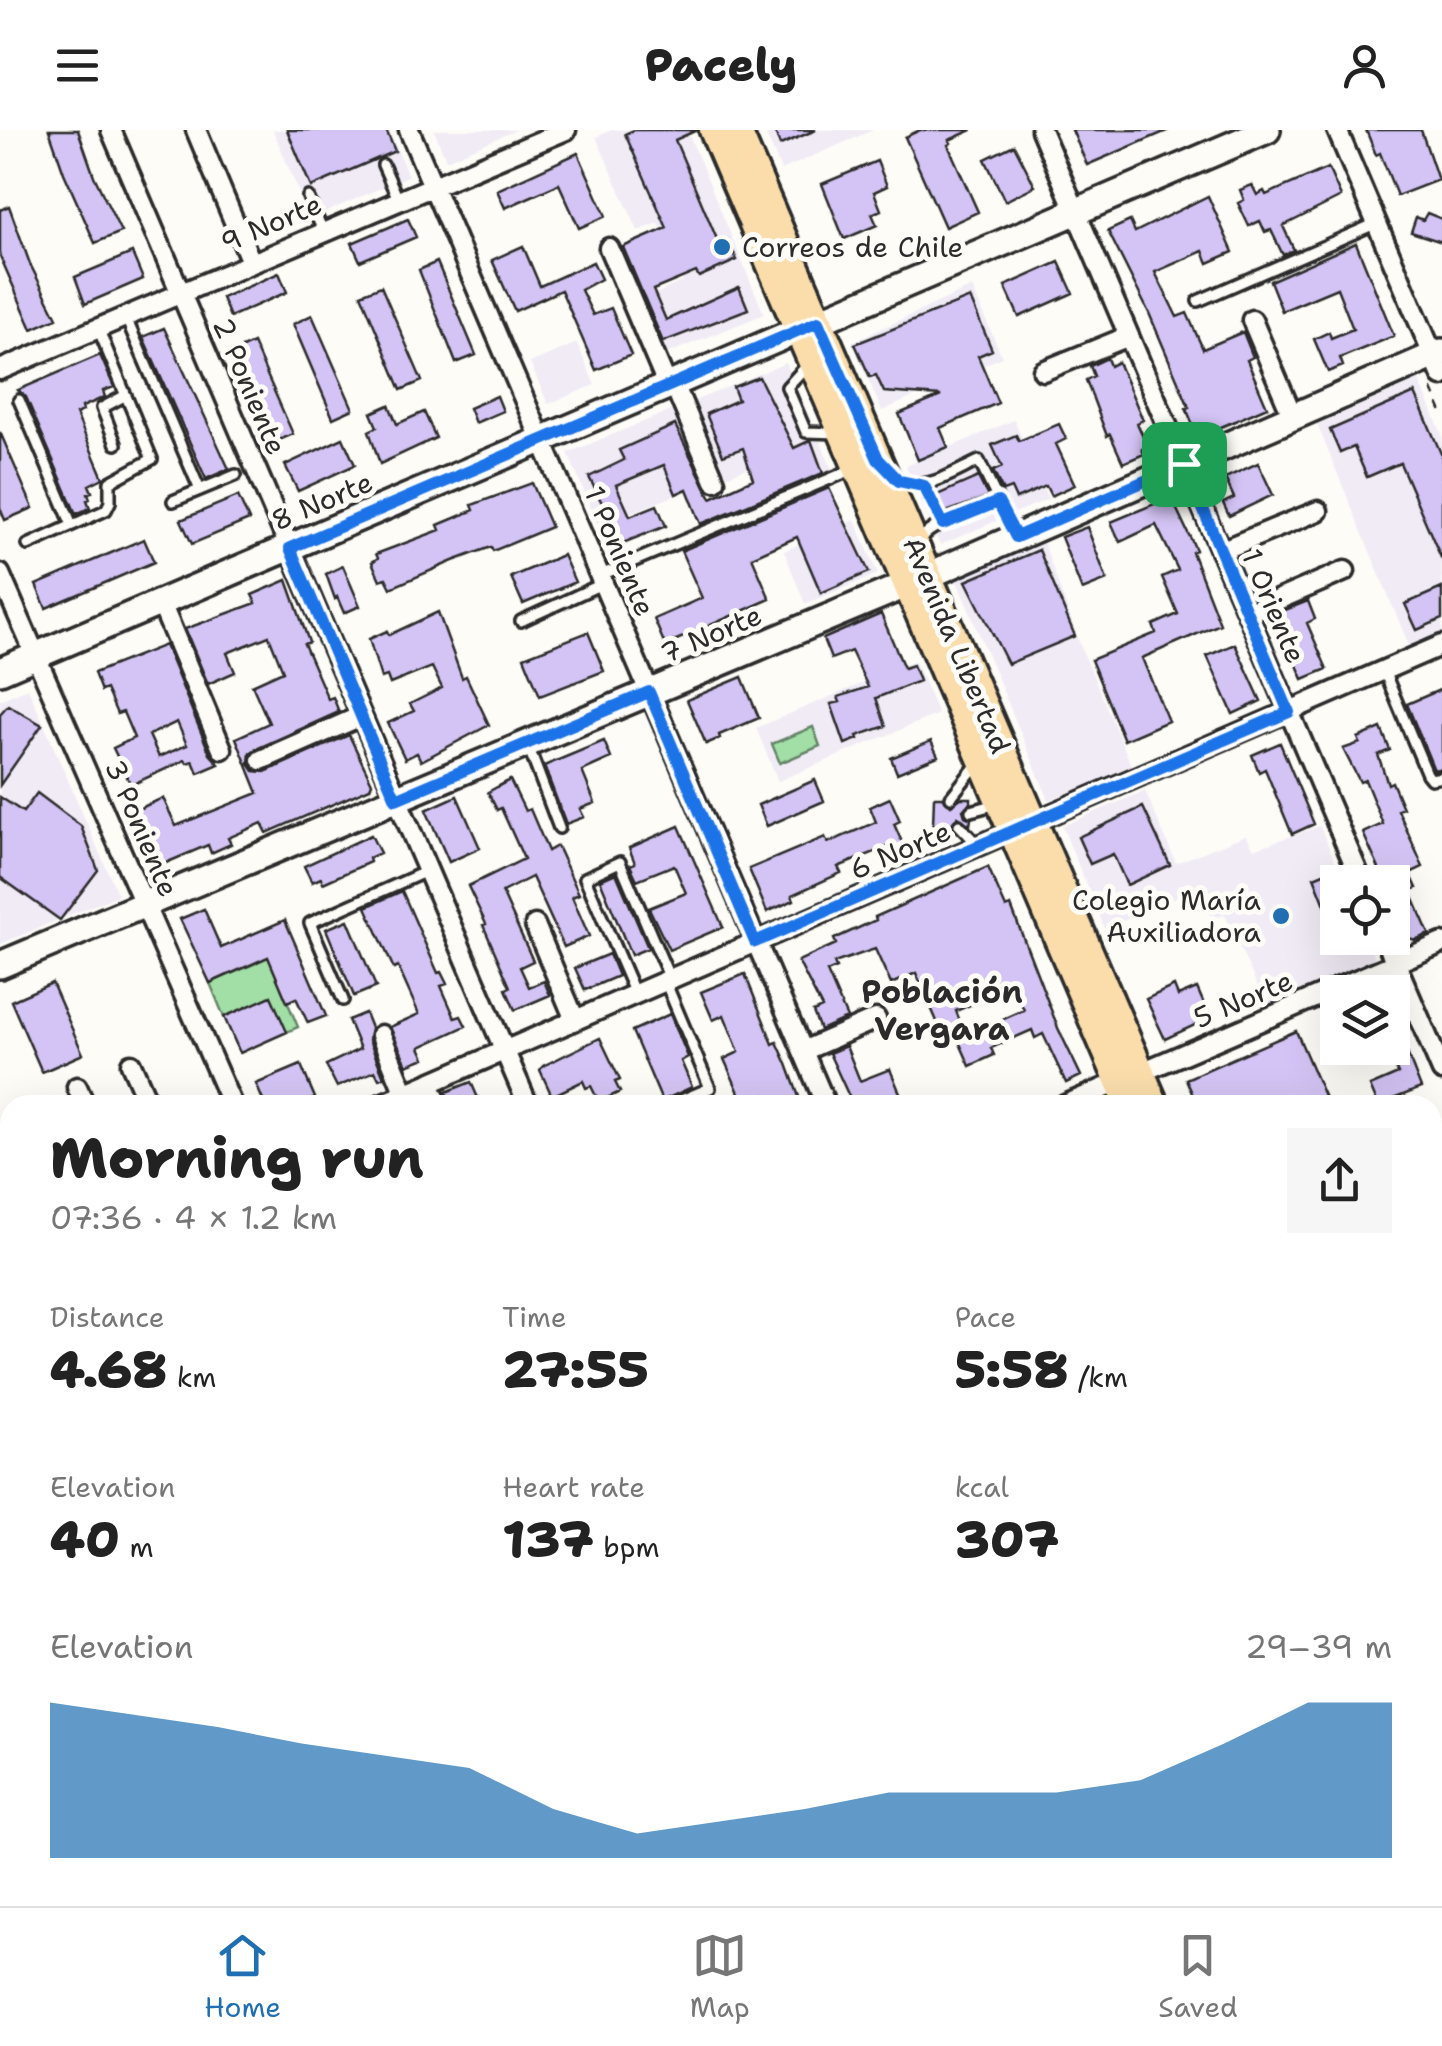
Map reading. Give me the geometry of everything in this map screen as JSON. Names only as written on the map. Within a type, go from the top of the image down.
[{"type":"main road","name":"Avenida Libertad","points":[[714,130],[809,327],[1024,826],[1130,1086]]},
{"type":"main road","name":"Avenida Libertad","points":[[736,130],[809,327],[812,360],[844,433],[868,463],[914,547],[918,580],[983,758],[1002,802],[1024,826]]},
{"type":"street","name":"2 Poniente","points":[[111,130],[524,1095]]},
{"type":"street","points":[[196,130],[251,262]]},
{"type":"street","name":"1 Poniente","points":[[409,130],[822,1095]]},
{"type":"street","name":"1 Oriente","points":[[1041,130],[1355,865]]},
{"type":"street","name":"8 Norte","points":[[0,671],[1268,130]]},
{"type":"street","points":[[1337,130],[1439,361]]},
{"type":"street","name":"9 Norte","points":[[0,370],[553,132]]},
{"type":"street","points":[[610,248],[715,481]]},
{"type":"street","points":[[1252,320],[1293,417]]},
{"type":"street","points":[[1044,371],[1128,336]]},
{"type":"street","name":"7 Norte","points":[[0,965],[918,580],[1293,417],[1439,361]]},
{"type":"street","points":[[1220,551],[1318,511]]},
{"type":"street","points":[[1247,613],[1345,571]]},
{"type":"street","name":"3 Poniente","points":[[0,574],[228,1095]]},
{"type":"street","points":[[161,602],[222,749]]},
{"type":"street","name":"6 Norte","points":[[405,1094],[1442,646]]},
{"type":"street","points":[[260,760],[361,716]]},
{"type":"street","points":[[535,924],[575,1020]]},
{"type":"street","name":"5 Norte","points":[[1099,1095],[1130,1086],[1442,944]]},
{"type":"street","points":[[1392,955],[1442,1070]]},
{"type":"street","points":[[804,1051],[876,1019]]},
{"type":"street","points":[[380,1035],[405,1094]]},
{"type":"street","points":[[131,1064],[144,1095]]},
{"type":"street","points":[[429,1084],[434,1095]]},
{"type":"lane","points":[[383,165],[398,199]]},
{"type":"lane","points":[[308,197],[323,231]]},
{"type":"lane","points":[[1198,302],[1377,224]]},
{"type":"lane","points":[[126,316],[200,490]]},
{"type":"lane","points":[[28,545],[106,510],[110,482],[152,459],[98,328]]},
{"type":"lane","points":[[116,444],[102,408],[126,394]]},
{"type":"lane","points":[[19,400],[72,525]]},
{"type":"lane","points":[[520,621],[603,579],[868,463],[899,481],[924,486],[979,461],[1016,537]]},
{"type":"lane","points":[[173,501],[236,474]]},
{"type":"lane","points":[[924,486],[943,524]]},
{"type":"lane","points":[[914,547],[923,534],[998,502]]},
{"type":"lane","points":[[1384,671],[1427,774],[1430,779],[1442,776]]},
{"type":"lane","points":[[527,744],[559,828]]},
{"type":"lane","points":[[951,798],[983,758]]},
{"type":"lane","points":[[971,811],[1002,802]]},
{"type":"lane","points":[[960,825],[979,846]]},
{"type":"lane","points":[[635,994],[585,878],[620,862],[710,1088],[694,1095]]},
{"type":"lane","points":[[344,1000],[310,923],[427,871]]},
{"type":"shaded area","points":[[273,130],[389,130],[408,176],[310,219]]},
{"type":"shaded area","points":[[434,130],[516,130],[446,160]]},
{"type":"shaded area","points":[[612,130],[687,130],[764,314],[659,357],[635,304],[683,281],[659,223],[638,231],[596,137]]},
{"type":"shaded area","points":[[764,130],[873,130],[781,170]]},
{"type":"shaded area","points":[[972,287],[1002,357],[882,411],[852,342]]},
{"type":"shaded area","points":[[577,343],[595,385],[548,404],[530,363]]},
{"type":"shaded area","points":[[786,363],[832,469],[782,492],[768,460],[598,525],[568,453]]},
{"type":"shaded area","points":[[1419,380],[1442,434],[1442,635],[1410,648],[1317,424]]},
{"type":"shaded area","points":[[1014,420],[1048,499],[940,545],[906,466]]},
{"type":"shaded area","points":[[855,520],[878,574],[805,604],[784,551]]},
{"type":"shaded area","points":[[1042,538],[1080,645],[1132,767],[1049,800],[956,579]]},
{"type":"shaded area","points":[[915,661],[938,714],[778,781],[756,728]]},
{"type":"shaded area","points":[[28,688],[118,895],[0,944],[0,700]]},
{"type":"shaded area","name":"Colegio María Auxiliadora","points":[[1145,791],[1176,863],[1246,835],[1254,849],[1320,826],[1337,865],[1320,865],[1320,955],[1374,955],[1376,960],[1339,975],[1320,975],[1320,983],[1266,1005],[1225,915],[1211,918],[1198,887],[1105,929],[1062,826]]},
{"type":"green space","points":[[813,727],[820,746],[780,763],[772,744]]},
{"type":"green space","points":[[258,932],[298,1027],[284,1033],[224,1017],[210,983],[256,963],[245,937]]},
{"type":"building","points":[[49,130],[78,130],[94,176],[121,232],[95,243]]},
{"type":"building","points":[[287,130],[386,130],[395,151],[311,187]]},
{"type":"building","points":[[634,130],[697,130],[675,140],[719,244],[728,240],[737,260],[699,277],[696,272],[653,290],[666,320],[739,287],[748,309],[663,342],[623,247],[667,228],[625,134]]},
{"type":"building","points":[[774,130],[816,130],[780,145]]},
{"type":"building","points":[[920,130],[972,130],[949,140],[948,145],[978,212],[945,227],[905,137]]},
{"type":"building","points":[[1072,130],[1169,130],[1087,165]]},
{"type":"building","points":[[1366,130],[1421,130],[1438,180],[1397,196]]},
{"type":"building","points":[[1014,145],[1035,186],[1005,201],[985,159]]},
{"type":"building","points":[[578,153],[606,216],[579,228],[559,184],[505,208],[497,190]]},
{"type":"building","points":[[877,161],[887,186],[874,192],[881,210],[872,214],[877,225],[844,239],[822,184]]},
{"type":"building","points":[[1328,168],[1341,197],[1283,226],[1294,250],[1283,255],[1271,230],[1265,232],[1260,221],[1249,226],[1238,203],[1244,200],[1240,190],[1252,185],[1257,195],[1264,191],[1266,195]]},
{"type":"building","points":[[1208,196],[1233,252],[1208,263],[1203,251],[1155,272],[1177,317],[1187,313],[1203,349],[1243,332],[1253,357],[1247,360],[1267,407],[1198,437],[1149,313],[1108,231],[1130,221],[1135,232]]},
{"type":"building","points":[[9,206],[30,264],[57,318],[32,329],[0,256],[0,210]]},
{"type":"building","points":[[1427,213],[1442,219],[1442,242],[1411,232],[1416,217],[1423,220]]},
{"type":"building","points":[[408,219],[416,237],[360,261],[352,243]]},
{"type":"building","points":[[1356,243],[1394,336],[1340,358],[1343,366],[1328,372],[1314,339],[1329,332],[1331,338],[1353,329],[1337,288],[1282,311],[1270,281]]},
{"type":"building","points":[[523,246],[540,286],[593,262],[601,279],[581,290],[593,315],[611,308],[631,355],[596,370],[561,290],[515,311],[492,260]]},
{"type":"building","points":[[132,253],[143,279],[85,304],[75,277]]},
{"type":"building","points":[[437,262],[476,355],[456,363],[419,270]]},
{"type":"building","points":[[1059,262],[1073,293],[1019,317],[1005,286]]},
{"type":"building","points":[[279,273],[287,292],[230,317],[222,298]]},
{"type":"building","points":[[381,286],[422,381],[401,390],[361,294]]},
{"type":"building","points":[[970,298],[992,350],[978,356],[998,403],[940,428],[948,447],[918,460],[899,414],[941,396],[884,392],[876,375],[870,377],[855,344]]},
{"type":"building","points":[[312,315],[353,409],[333,418],[293,324]]},
{"type":"building","points":[[164,328],[229,469],[206,479],[143,337]]},
{"type":"building","points":[[253,343],[293,434],[270,444],[231,353]]},
{"type":"building","points":[[100,355],[114,387],[103,391],[105,397],[82,407],[83,411],[76,414],[103,478],[89,485],[90,508],[76,514],[26,397],[18,390]]},
{"type":"building","points":[[1107,358],[1110,366],[1118,362],[1143,420],[1137,423],[1148,447],[1142,449],[1144,454],[1123,463],[1110,434],[1107,436],[1086,380],[1094,376],[1090,366]]},
{"type":"building","points":[[759,377],[794,448],[811,440],[823,473],[701,524],[687,489],[676,494],[664,465],[616,485],[630,516],[657,505],[666,526],[613,547],[604,526],[612,523],[589,477],[624,460],[619,450],[675,425],[711,498],[753,479],[743,448],[723,455],[706,414],[738,400],[733,387]]},
{"type":"building","points":[[1415,393],[1442,456],[1442,560],[1400,463],[1367,477],[1354,447],[1340,453],[1330,430]]},
{"type":"building","points":[[497,396],[503,411],[475,423],[469,408]]},
{"type":"building","points":[[389,405],[397,424],[424,412],[436,438],[380,464],[369,431],[377,427],[371,413]]},
{"type":"building","points":[[1059,424],[1066,439],[1056,444],[1075,485],[1051,496],[1046,486],[1016,499],[1011,488],[1003,491],[993,471],[1002,467],[992,445],[1016,435],[1019,441]]},
{"type":"building","points":[[0,432],[33,508],[5,520],[0,508]]},
{"type":"building","points":[[343,438],[355,465],[298,491],[285,465]]},
{"type":"building","points":[[1258,463],[1273,495],[1229,516],[1223,503],[1234,498],[1225,478]]},
{"type":"building","points":[[978,477],[988,497],[946,512],[937,495]]},
{"type":"building","points":[[532,483],[551,527],[493,551],[491,547],[453,561],[391,588],[386,578],[380,580],[372,562],[378,558],[376,554],[440,530],[438,525],[474,510],[472,505]]},
{"type":"building","points":[[829,488],[869,572],[821,593],[797,537],[752,557],[770,599],[665,645],[654,619],[702,598],[681,551]]},
{"type":"building","points":[[238,496],[249,520],[192,544],[181,520]]},
{"type":"building","points":[[1171,497],[1196,550],[1192,552],[1220,624],[1142,658],[1168,721],[1124,740],[1091,660],[1156,633],[1153,625],[1178,614],[1162,577],[1178,570],[1156,525],[1120,542],[1111,522]]},
{"type":"building","points":[[1087,527],[1107,580],[1082,590],[1061,537]]},
{"type":"building","points":[[144,539],[154,562],[46,608],[36,585]]},
{"type":"building","points":[[1039,550],[1075,636],[1008,664],[966,581]]},
{"type":"building","points":[[563,555],[575,582],[523,604],[511,577]]},
{"type":"building","points":[[343,566],[360,606],[344,613],[326,574]]},
{"type":"building","points":[[287,580],[309,642],[304,644],[328,699],[333,697],[339,712],[256,749],[250,753],[249,764],[254,771],[265,772],[349,735],[372,783],[370,788],[267,833],[262,823],[228,838],[231,844],[211,853],[208,845],[161,865],[136,810],[163,798],[176,826],[258,793],[236,738],[269,723],[252,685],[283,671],[269,636],[227,653],[235,672],[208,684],[185,629],[256,603],[252,595]]},
{"type":"building","points":[[1442,588],[1442,619],[1417,630],[1405,604]]},
{"type":"building","points":[[1308,601],[1315,619],[1307,623],[1327,669],[1303,679],[1275,614]]},
{"type":"building","points":[[438,612],[462,678],[466,676],[489,725],[421,761],[417,753],[405,759],[388,723],[414,711],[410,704],[442,688],[432,667],[390,684],[387,676],[381,678],[369,639],[387,631],[389,635]]},
{"type":"building","points":[[881,614],[904,668],[913,665],[919,681],[876,698],[886,726],[845,744],[831,704],[840,702],[838,697],[868,687],[851,651],[831,659],[823,639]]},
{"type":"building","points":[[588,632],[604,671],[540,696],[524,657]]},
{"type":"building","points":[[1235,644],[1261,701],[1233,714],[1207,656]]},
{"type":"building","points":[[165,645],[210,754],[219,764],[198,773],[193,761],[185,760],[131,785],[113,748],[134,738],[123,712],[117,714],[94,673]],"holes":[[[177,722],[187,745],[159,757],[149,735]]]},
{"type":"building","points":[[742,677],[759,718],[706,744],[687,700]]},
{"type":"building","points":[[1442,689],[1442,768],[1434,770],[1407,704]]},
{"type":"building","points":[[8,705],[42,725],[0,785],[0,714]]},
{"type":"building","points":[[1381,728],[1390,750],[1378,755],[1388,784],[1392,782],[1403,808],[1398,810],[1423,867],[1410,873],[1410,865],[1377,865],[1363,833],[1383,824],[1365,780],[1360,782],[1343,749],[1360,743],[1358,738]]},
{"type":"building","points":[[604,741],[611,758],[582,771],[595,803],[580,809],[584,817],[566,824],[544,766]]},
{"type":"building","points":[[931,741],[938,756],[897,773],[891,758]]},
{"type":"building","points":[[1280,743],[1314,824],[1292,834],[1265,769],[1259,772],[1252,755]]},
{"type":"building","points":[[510,780],[525,811],[530,809],[548,851],[557,846],[579,894],[572,897],[589,936],[564,947],[532,877],[502,892],[533,961],[520,967],[529,987],[544,981],[550,995],[515,1010],[506,989],[510,987],[468,886],[524,859],[501,808],[497,810],[488,792]]},
{"type":"building","points":[[815,780],[824,801],[767,826],[758,805]]},
{"type":"building","points":[[37,793],[81,826],[98,870],[60,920],[0,877],[0,797],[23,812]]},
{"type":"building","points":[[457,796],[480,848],[449,862],[426,810]]},
{"type":"building","points":[[934,797],[943,797],[951,805],[961,798],[971,798],[963,810],[971,819],[970,825],[958,817],[951,825],[933,825]]},
{"type":"building","points":[[890,798],[900,821],[894,824],[905,849],[891,855],[887,847],[838,867],[841,873],[792,895],[794,900],[767,912],[749,869],[825,837],[828,843],[876,822],[870,807]]},
{"type":"building","points":[[1143,807],[1170,865],[1127,885],[1113,854],[1090,864],[1078,837]]},
{"type":"building","points":[[679,826],[723,927],[669,950],[649,908],[686,893],[674,865],[637,880],[630,865],[635,863],[629,848]]},
{"type":"building","points":[[371,835],[380,853],[369,858],[370,862],[323,883],[321,878],[312,882],[304,866]]},
{"type":"building","points":[[988,867],[1006,908],[1011,906],[1081,1076],[1066,1083],[1043,1034],[1035,1038],[1032,1030],[991,1048],[994,1055],[970,1066],[958,1039],[1024,1010],[1013,986],[956,1011],[961,1024],[942,1033],[916,973],[891,984],[875,949],[834,963],[836,968],[827,972],[847,1018],[820,1030],[813,1012],[822,1008],[798,961],[836,944],[834,939],[876,920],[875,917]]},
{"type":"building","points":[[616,873],[648,948],[631,955],[600,880]]},
{"type":"building","points":[[1410,890],[1429,934],[1410,938]]},
{"type":"building","points":[[402,891],[438,973],[447,984],[441,986],[455,1018],[461,1016],[466,1026],[420,1047],[425,1058],[407,1065],[390,1027],[419,1014],[366,907]]},
{"type":"building","points":[[204,909],[221,948],[285,920],[326,1016],[308,1023],[296,998],[287,1002],[268,957],[210,983],[180,919]]},
{"type":"building","points":[[348,920],[376,987],[354,996],[326,929]]},
{"type":"building","points":[[609,954],[618,976],[585,990],[575,968]]},
{"type":"building","points":[[745,974],[798,1095],[740,1095],[724,1059],[739,1052],[724,1015],[713,1020],[701,992]]},
{"type":"building","points":[[52,983],[83,1054],[42,1072],[11,1001]]},
{"type":"building","points":[[1174,986],[1178,996],[1197,988],[1210,1018],[1165,1039],[1146,999]]},
{"type":"building","points":[[271,996],[287,1032],[240,1053],[224,1017]]},
{"type":"building","points":[[365,1013],[371,1028],[369,1040],[384,1077],[379,1079],[375,1071],[337,1087],[326,1065],[360,1049],[348,1020]]},
{"type":"building","points":[[670,1014],[688,1057],[681,1061],[692,1087],[675,1095],[659,1095],[632,1031]]},
{"type":"building","points":[[1296,1031],[1324,1095],[1193,1095],[1186,1079]]},
{"type":"building","points":[[600,1038],[620,1080],[615,1082],[620,1092],[596,1095],[583,1081],[552,1095],[540,1070]]},
{"type":"building","points":[[846,1046],[860,1081],[890,1069],[901,1095],[848,1095],[829,1053]]},
{"type":"building","points":[[1410,1060],[1421,1088],[1403,1095],[1374,1095],[1370,1086],[1398,1074],[1394,1065],[1410,1065]]},
{"type":"building","points":[[301,1065],[314,1095],[261,1095],[256,1084]]},
{"type":"building","points":[[471,1082],[477,1095],[447,1095],[446,1092]]},
{"type":"place","name":"Correos de Chile","points":[[722,247]]},
{"type":"place","name":"Colegio María Auxiliadora","points":[[1281,916]]},
{"type":"district","name":"Población Vergara","points":[[942,1010]]},
{"type":"route","points":[[818,322],[878,459],[899,481],[924,486],[943,524],[998,502],[1016,537],[1184,464],[1289,712],[755,942],[649,692],[396,799],[290,548],[818,322]]}]
